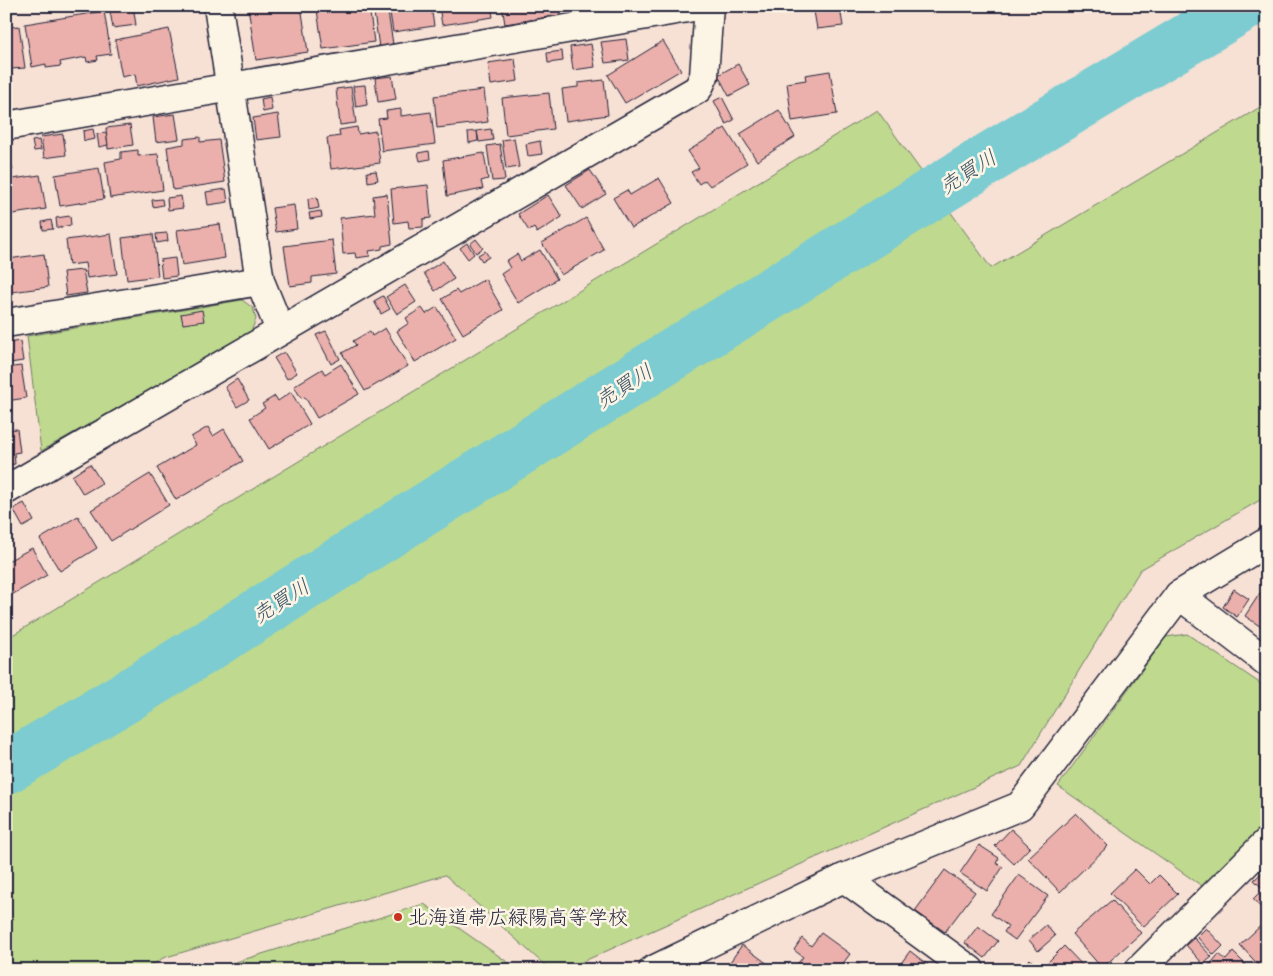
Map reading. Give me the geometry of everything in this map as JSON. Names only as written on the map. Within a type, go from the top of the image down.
[{"type":"street","points":[[218,6],[260,281],[280,330]]},
{"type":"street","points":[[6,126],[699,6]]},
{"type":"street","points":[[6,490],[698,89],[704,76],[709,6]]},
{"type":"street","points":[[6,323],[260,281]]},
{"type":"street","points":[[654,970],[844,878],[1020,806],[1179,595],[1267,542]]},
{"type":"street","points":[[1179,595],[1267,662]]},
{"type":"street","points":[[1139,970],[1267,842]]},
{"type":"street","points":[[844,878],[970,970]]},
{"type":"green space","points":[[1267,103],[1267,496],[1140,570],[1021,766],[564,970],[550,970],[445,875],[163,958],[145,970],[6,970],[6,639],[877,110],[991,268]]},
{"type":"green space","points":[[242,300],[253,308],[256,319],[250,334],[41,451],[27,336]]},
{"type":"green space","points":[[1187,634],[1267,688],[1267,821],[1202,886],[1058,786],[1166,637]]},
{"type":"green space","points":[[424,904],[519,970],[210,970]]},
{"type":"building","points":[[109,6],[133,6],[136,25],[113,28]]},
{"type":"building","points":[[301,6],[308,52],[256,60],[248,7]]},
{"type":"building","points":[[341,6],[369,6],[374,42],[323,49],[317,10]]},
{"type":"building","points":[[373,6],[387,6],[393,44],[379,47]]},
{"type":"building","points":[[389,6],[431,6],[434,26],[393,32]]},
{"type":"building","points":[[439,6],[491,6],[493,17],[442,25]]},
{"type":"building","points":[[502,6],[560,6],[561,15],[505,24]]},
{"type":"building","points":[[840,8],[843,26],[817,29],[814,11]]},
{"type":"building","points":[[104,11],[111,54],[97,56],[98,60],[87,62],[86,57],[60,62],[61,66],[46,68],[46,64],[32,67],[25,24]]},
{"type":"building","points":[[19,26],[25,68],[11,69],[12,76],[6,77],[6,28]]},
{"type":"building","points":[[169,29],[179,77],[137,86],[135,74],[122,77],[115,40]]},
{"type":"building","points":[[626,39],[629,60],[605,63],[601,42]]},
{"type":"building","points":[[663,41],[681,70],[625,103],[608,75]]},
{"type":"building","points":[[591,44],[595,67],[573,70],[570,47]]},
{"type":"building","points":[[562,51],[563,61],[548,63],[547,53]]},
{"type":"building","points":[[515,59],[518,81],[491,85],[488,63]]},
{"type":"building","points":[[738,64],[750,85],[729,96],[718,75]]},
{"type":"building","points":[[830,71],[837,114],[792,121],[787,83],[806,80],[805,75]]},
{"type":"building","points":[[392,76],[396,99],[378,102],[375,78]]},
{"type":"building","points":[[604,80],[608,115],[566,121],[562,89],[578,87],[578,83]]},
{"type":"building","points":[[365,85],[367,105],[356,107],[353,86]]},
{"type":"building","points":[[351,87],[356,123],[340,125],[336,89]]},
{"type":"building","points":[[484,90],[488,122],[437,128],[434,96]]},
{"type":"building","points":[[549,93],[553,129],[506,135],[502,98]]},
{"type":"building","points":[[270,97],[272,110],[263,112],[261,99]]},
{"type":"building","points":[[722,97],[734,120],[726,124],[714,101]]},
{"type":"building","points":[[401,109],[401,116],[431,112],[435,144],[382,151],[378,119],[387,118],[386,111]]},
{"type":"building","points":[[779,110],[795,137],[757,161],[740,134]]},
{"type":"building","points":[[175,114],[179,139],[156,142],[153,117]]},
{"type":"building","points":[[278,114],[281,137],[256,140],[253,118]]},
{"type":"building","points":[[130,125],[133,145],[108,149],[106,128]]},
{"type":"building","points":[[357,127],[358,134],[376,131],[380,163],[331,169],[327,138],[340,136],[339,130]]},
{"type":"building","points":[[725,128],[747,163],[710,186],[705,180],[699,184],[691,172],[699,168],[688,151]]},
{"type":"building","points":[[93,129],[95,139],[84,141],[83,131]]},
{"type":"building","points":[[491,129],[493,140],[479,142],[477,131]]},
{"type":"building","points":[[477,131],[478,141],[469,143],[468,132]]},
{"type":"building","points":[[106,133],[108,145],[99,147],[97,134]]},
{"type":"building","points":[[63,134],[66,155],[44,158],[41,137]]},
{"type":"building","points":[[200,137],[200,142],[219,140],[225,182],[173,190],[167,147],[184,144],[184,139]]},
{"type":"building","points":[[514,138],[519,167],[506,169],[502,140]]},
{"type":"building","points":[[39,140],[41,150],[34,151],[32,141]]},
{"type":"building","points":[[540,141],[542,154],[528,156],[526,144]]},
{"type":"building","points":[[6,144],[8,144],[13,170],[6,171]]},
{"type":"building","points":[[500,144],[505,180],[492,181],[487,146]]},
{"type":"building","points":[[138,150],[138,156],[158,154],[163,190],[110,198],[105,162],[121,159],[121,152]]},
{"type":"building","points":[[429,151],[430,159],[420,161],[418,153]]},
{"type":"building","points":[[484,153],[488,179],[481,181],[483,189],[447,196],[443,160]]},
{"type":"building","points":[[99,168],[104,199],[60,206],[55,175]]},
{"type":"building","points":[[590,170],[606,194],[582,209],[566,185]]},
{"type":"building","points":[[376,171],[378,180],[368,182],[367,172]]},
{"type":"building","points":[[40,175],[46,209],[6,215],[6,180]]},
{"type":"building","points":[[659,178],[674,203],[631,228],[613,198],[627,190],[630,195]]},
{"type":"building","points":[[428,185],[431,218],[423,219],[423,227],[409,228],[408,221],[394,223],[391,189]]},
{"type":"building","points":[[226,189],[228,202],[208,205],[206,192]]},
{"type":"building","points":[[387,194],[392,244],[382,246],[382,249],[369,251],[370,256],[356,258],[355,253],[343,254],[340,218],[375,214],[373,196]]},
{"type":"building","points":[[548,195],[562,217],[537,233],[534,228],[529,231],[518,214]]},
{"type":"building","points":[[181,196],[183,208],[168,210],[167,198]]},
{"type":"building","points":[[317,197],[319,208],[309,210],[308,199]]},
{"type":"building","points":[[162,199],[163,205],[153,207],[152,200]]},
{"type":"building","points":[[294,205],[297,229],[276,232],[272,208]]},
{"type":"building","points":[[321,211],[322,217],[310,219],[309,213]]},
{"type":"building","points":[[70,216],[71,225],[57,228],[56,218]]},
{"type":"building","points":[[586,218],[604,250],[561,275],[542,243]]},
{"type":"building","points":[[51,220],[53,229],[43,230],[42,222]]},
{"type":"building","points":[[220,224],[225,258],[182,265],[177,230]]},
{"type":"building","points":[[167,233],[168,241],[157,243],[156,234]]},
{"type":"building","points":[[111,234],[117,274],[87,278],[85,263],[69,265],[66,240]]},
{"type":"building","points":[[153,234],[158,276],[127,280],[122,238]]},
{"type":"building","points":[[476,239],[483,248],[476,253],[470,244]]},
{"type":"building","points":[[332,240],[336,274],[312,277],[312,283],[290,286],[284,246]]},
{"type":"building","points":[[467,243],[474,254],[468,259],[460,248]]},
{"type":"building","points":[[540,250],[557,279],[518,303],[501,274],[510,268],[506,261],[517,254],[521,261]]},
{"type":"building","points":[[485,251],[489,257],[482,261],[478,255]]},
{"type":"building","points":[[44,254],[48,287],[12,292],[8,259]]},
{"type":"building","points":[[175,258],[177,276],[162,278],[160,260]]},
{"type":"building","points":[[443,261],[454,279],[435,291],[424,273]]},
{"type":"building","points":[[83,270],[87,293],[66,296],[63,272]]},
{"type":"building","points":[[485,279],[503,310],[463,334],[442,299],[456,290],[459,294]]},
{"type":"building","points":[[405,285],[416,302],[397,314],[386,297]]},
{"type":"building","points":[[383,296],[390,309],[381,314],[374,301]]},
{"type":"building","points":[[437,307],[456,338],[415,362],[397,331],[409,323],[406,318],[422,308],[426,314]]},
{"type":"building","points":[[202,310],[204,321],[183,324],[181,314]]},
{"type":"building","points":[[385,328],[408,366],[365,391],[342,353],[356,345],[353,341],[370,331],[372,336]]},
{"type":"building","points":[[326,331],[340,359],[331,364],[316,335]]},
{"type":"building","points":[[20,341],[23,361],[10,363],[8,343]]},
{"type":"building","points":[[284,352],[297,373],[287,379],[274,358]]},
{"type":"building","points":[[341,364],[359,394],[317,418],[305,397],[301,398],[294,386],[322,369],[325,374]]},
{"type":"building","points":[[21,366],[26,398],[6,401],[6,368]]},
{"type":"building","points":[[237,379],[249,400],[237,407],[225,387]]},
{"type":"building","points":[[291,392],[310,424],[269,449],[250,418],[265,408],[262,404],[275,396],[278,401]]},
{"type":"building","points":[[208,427],[213,436],[224,429],[243,461],[176,500],[157,468],[196,445],[191,437]]},
{"type":"building","points":[[17,429],[20,452],[14,453],[15,464],[6,465],[6,430]]},
{"type":"building","points":[[90,464],[102,483],[83,494],[72,476]]},
{"type":"building","points":[[150,474],[169,505],[111,541],[91,510]]},
{"type":"building","points":[[24,503],[34,521],[23,527],[13,509]]},
{"type":"building","points":[[78,516],[97,548],[60,571],[40,539]]},
{"type":"building","points":[[32,548],[47,575],[6,598],[6,562]]},
{"type":"building","points":[[1234,589],[1249,599],[1237,617],[1223,607]]},
{"type":"building","points":[[1260,593],[1267,596],[1267,631],[1245,616]]},
{"type":"building","points":[[1076,813],[1108,846],[1060,892],[1028,858]]},
{"type":"building","points":[[1011,829],[1030,847],[1014,864],[995,846]]},
{"type":"building","points":[[979,845],[999,858],[996,863],[1003,867],[987,891],[960,873]]},
{"type":"building","points":[[1267,868],[1267,893],[1254,880]]},
{"type":"building","points":[[1135,869],[1150,884],[1159,875],[1178,894],[1143,927],[1110,893]]},
{"type":"building","points":[[945,870],[975,892],[945,932],[915,911]]},
{"type":"building","points":[[1019,875],[1048,896],[1015,940],[1004,932],[1008,926],[991,914]]},
{"type":"building","points":[[1259,893],[1267,902],[1267,906],[1263,910],[1253,899]]},
{"type":"building","points":[[1112,900],[1141,933],[1102,968],[1072,934]]},
{"type":"building","points":[[1267,920],[1267,970],[1263,970],[1240,945]]},
{"type":"building","points":[[1046,925],[1055,936],[1038,951],[1029,940]]},
{"type":"building","points":[[978,926],[998,941],[985,958],[965,943]]},
{"type":"building","points":[[1206,928],[1223,946],[1214,955],[1197,937]]},
{"type":"building","points":[[821,933],[850,954],[838,970],[797,970],[794,968],[803,957],[794,950],[802,938],[811,946]]},
{"type":"building","points":[[1194,938],[1212,957],[1203,964],[1186,945]]},
{"type":"building","points":[[742,945],[772,967],[770,970],[733,970],[736,966],[730,962]]},
{"type":"building","points":[[1064,946],[1087,970],[1053,970],[1047,963]]},
{"type":"building","points":[[910,951],[928,965],[924,970],[896,970]]},
{"type":"building","points":[[1233,952],[1251,970],[1205,970],[1219,954],[1226,960]]},
{"type":"building","points":[[1030,959],[1040,970],[1018,970]]},
{"type":"building","points":[[858,963],[866,970],[853,970]]},
{"type":"building","points":[[1169,964],[1174,970],[1163,970]]},
{"type":"waterway","name":"売買川","points":[[6,768],[126,697],[993,156],[1243,6]]},
{"type":"place","name":"北海道帯広緑陽高等学校","points":[[398,917]]}]
